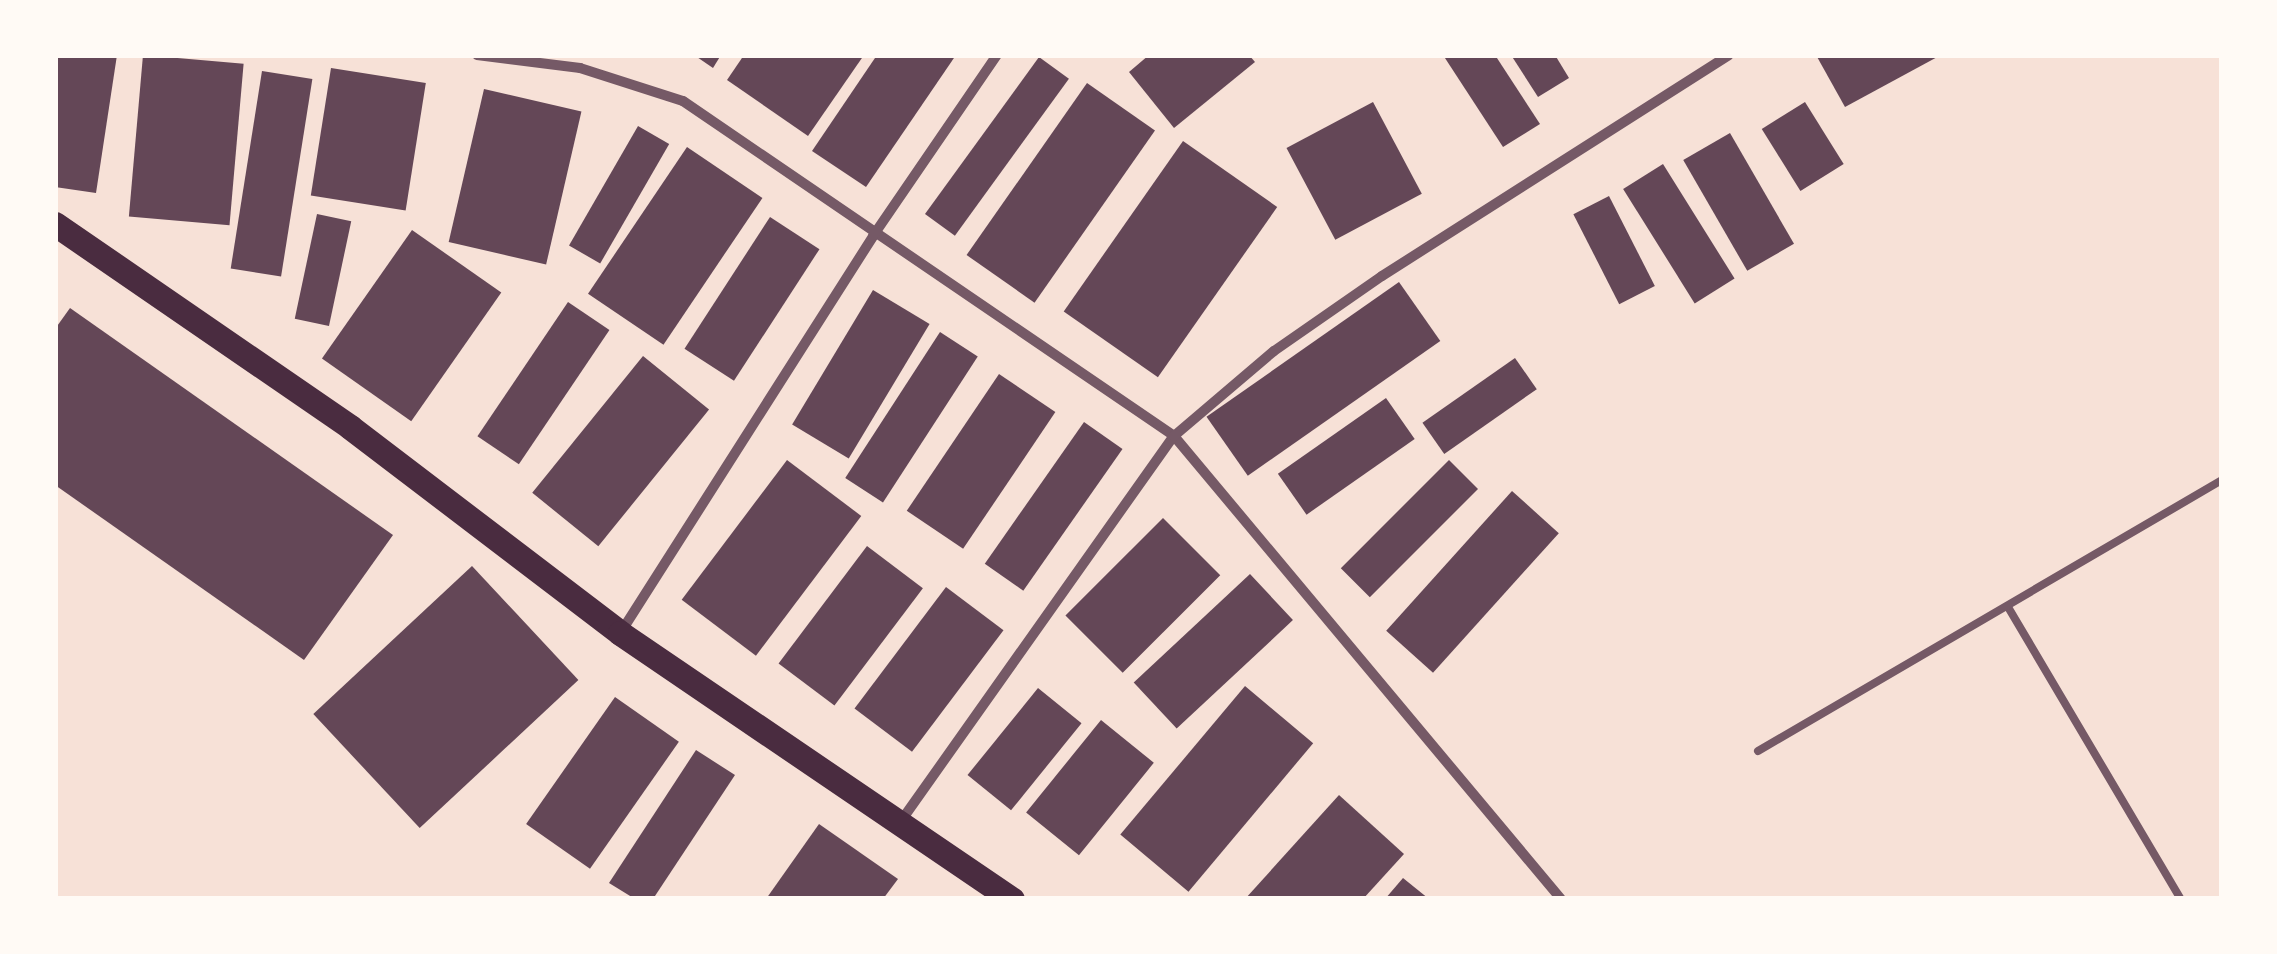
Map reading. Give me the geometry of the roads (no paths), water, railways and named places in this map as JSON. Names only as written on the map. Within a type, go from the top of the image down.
[{"type":"main road","points":[[55,224],[350,427],[620,633],[901,820],[1012,899]]},
{"type":"street","points":[[477,55],[580,68],[683,102],[872,236],[1174,436],[1561,899]]},
{"type":"street","points":[[620,633],[872,236],[982,85],[997,55]]},
{"type":"street","points":[[901,820],[1174,436],[1274,351],[1367,287],[1728,55]]},
{"type":"lane","points":[[1758,751],[2222,480]]},
{"type":"lane","points":[[2008,607],[2181,899]]}]
